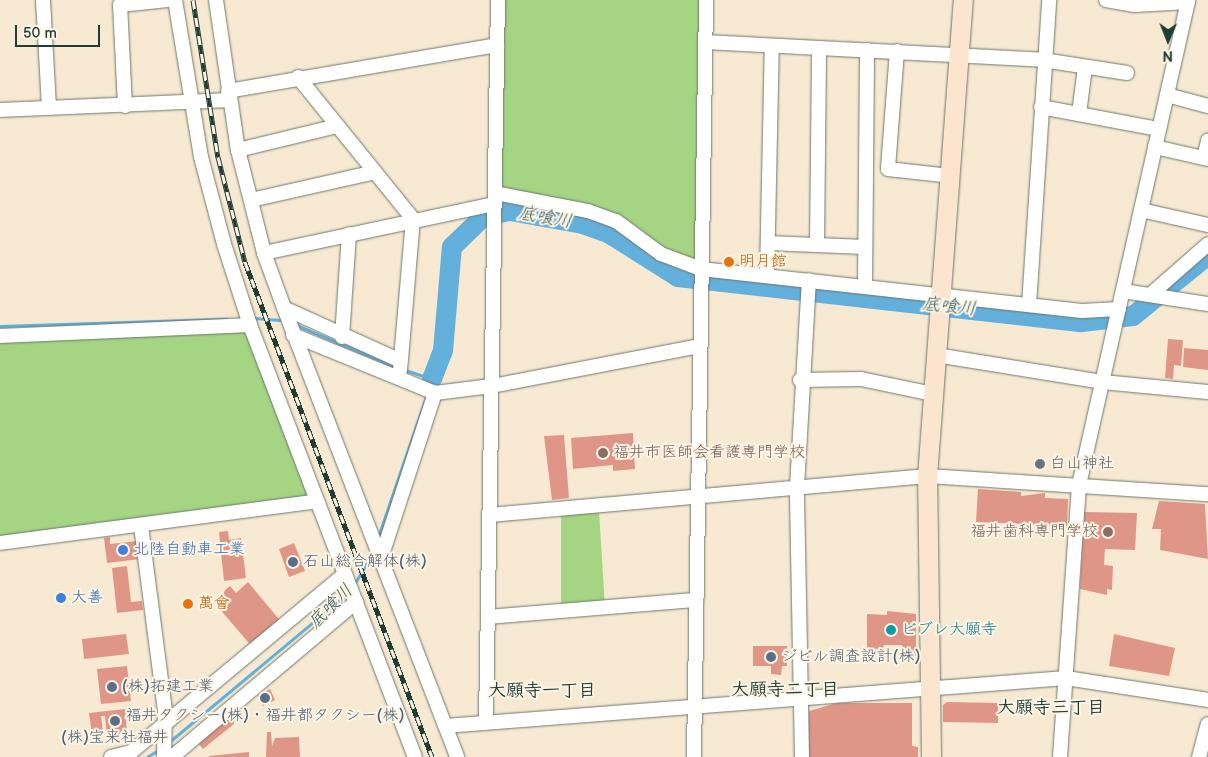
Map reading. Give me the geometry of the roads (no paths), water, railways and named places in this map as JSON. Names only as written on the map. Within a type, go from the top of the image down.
[{"type":"street","points":[[43,0],[49,108]]},
{"type":"street","points":[[125,106],[120,5],[168,0]]},
{"type":"street","points":[[175,0],[191,104],[210,192],[250,326],[415,757]]},
{"type":"street","points":[[216,0],[228,96],[238,150],[264,253],[457,757]]},
{"type":"street","points":[[486,722],[498,0]]},
{"type":"street","points":[[694,757],[706,0]]},
{"type":"street","points":[[931,757],[926,476],[963,0]]},
{"type":"street","points":[[1030,305],[1043,60],[1049,0]]},
{"type":"street","points":[[1060,757],[1079,485],[1188,1],[1135,5],[1106,0]]},
{"type":"street","points":[[705,42],[959,54],[1043,60],[1127,73]]},
{"type":"street","points":[[0,110],[191,104],[298,78],[497,45]]},
{"type":"street","points":[[767,276],[772,46]]},
{"type":"street","points":[[817,245],[819,48]]},
{"type":"street","points":[[865,286],[867,50]]},
{"type":"street","points":[[897,52],[888,169],[950,176]]},
{"type":"street","points":[[1079,114],[1086,67]]},
{"type":"street","points":[[298,78],[413,219],[399,378]]},
{"type":"street","points":[[1167,95],[1208,106]]},
{"type":"street","points":[[1041,107],[1159,129]]},
{"type":"street","points":[[238,150],[337,126]]},
{"type":"street","points":[[1155,148],[1206,158],[1208,140]]},
{"type":"street","points":[[251,200],[375,172]]},
{"type":"street","points":[[264,253],[495,199],[588,211],[616,220],[661,254],[701,269],[1030,305],[1118,310]]},
{"type":"street","points":[[1141,210],[1208,225]]},
{"type":"street","points":[[342,336],[349,234]]},
{"type":"street","points":[[768,243],[865,247]]},
{"type":"street","points":[[1150,295],[1208,244]]},
{"type":"street","points":[[802,757],[797,487],[800,380],[809,280]]},
{"type":"street","points":[[1123,291],[1208,304]]},
{"type":"street","points":[[284,308],[342,336],[401,361]]},
{"type":"street","points":[[0,336],[250,326]]},
{"type":"street","points":[[294,335],[436,393],[492,386],[700,346]]},
{"type":"street","points":[[936,355],[1102,382],[1208,392]]},
{"type":"street","points":[[800,380],[861,379],[933,394]]},
{"type":"street","points":[[381,558],[436,393]]},
{"type":"street","points":[[490,515],[926,476],[1208,494]]},
{"type":"street","points":[[0,543],[141,526],[317,501]]},
{"type":"street","points":[[141,526],[165,726],[164,757]]},
{"type":"street","points":[[111,757],[131,752],[165,726],[345,574]]},
{"type":"street","points":[[488,617],[696,600]]},
{"type":"street","points":[[172,757],[356,602]]},
{"type":"street","points":[[445,726],[1066,678],[1208,700]]},
{"type":"street","points":[[1199,757],[1208,724]]},
{"type":"waterway","name":"底喰川","points":[[432,379],[443,351],[452,247],[483,217],[510,211],[583,224],[610,234],[678,277],[1082,322],[1133,316],[1208,255]]},
{"type":"waterway","points":[[253,318],[284,320]]},
{"type":"waterway","points":[[0,326],[227,319]]},
{"type":"waterway","points":[[296,325],[396,367]]},
{"type":"waterway","points":[[405,370],[432,379],[430,386]]},
{"type":"waterway","name":"底喰川","points":[[378,537],[427,394]]},
{"type":"waterway","name":"底喰川","points":[[353,586],[373,553]]},
{"type":"waterway","name":"底喰川","points":[[169,742],[348,593]]},
{"type":"waterway","name":"底喰川","points":[[147,757],[160,749]]},
{"type":"railway","points":[[193,0],[218,157],[245,262],[432,757]]},
{"type":"place","name":"明月館","points":[[729,262]]},
{"type":"place","name":"福井市医師会看護専門学校","points":[[603,453]]},
{"type":"place","name":"白山神社","points":[[1040,464]]},
{"type":"place","name":"福井歯科専門学校","points":[[1108,532]]},
{"type":"place","name":"北陸自動車工業","points":[[123,550]]},
{"type":"place","name":"石山総合解体(株)","points":[[293,562]]},
{"type":"place","name":"大善","points":[[61,598]]},
{"type":"place","name":"萬會","points":[[188,604]]},
{"type":"place","name":"ビブレ大願寺","points":[[891,630]]},
{"type":"place","name":"ジビル調査設計(株)","points":[[771,657]]},
{"type":"place","name":"(株)拓建工業","points":[[112,687]]},
{"type":"place","name":"福井タクシー(株)・福井都タクシー(株)","points":[[265,698]]},
{"type":"place","name":"(株)宝来社福井","points":[[115,721]]},
{"type":"district","name":"大願寺二丁目","points":[[785,690]]},
{"type":"district","name":"大願寺一丁目","points":[[542,691]]},
{"type":"district","name":"大願寺三丁目","points":[[1051,708]]}]
